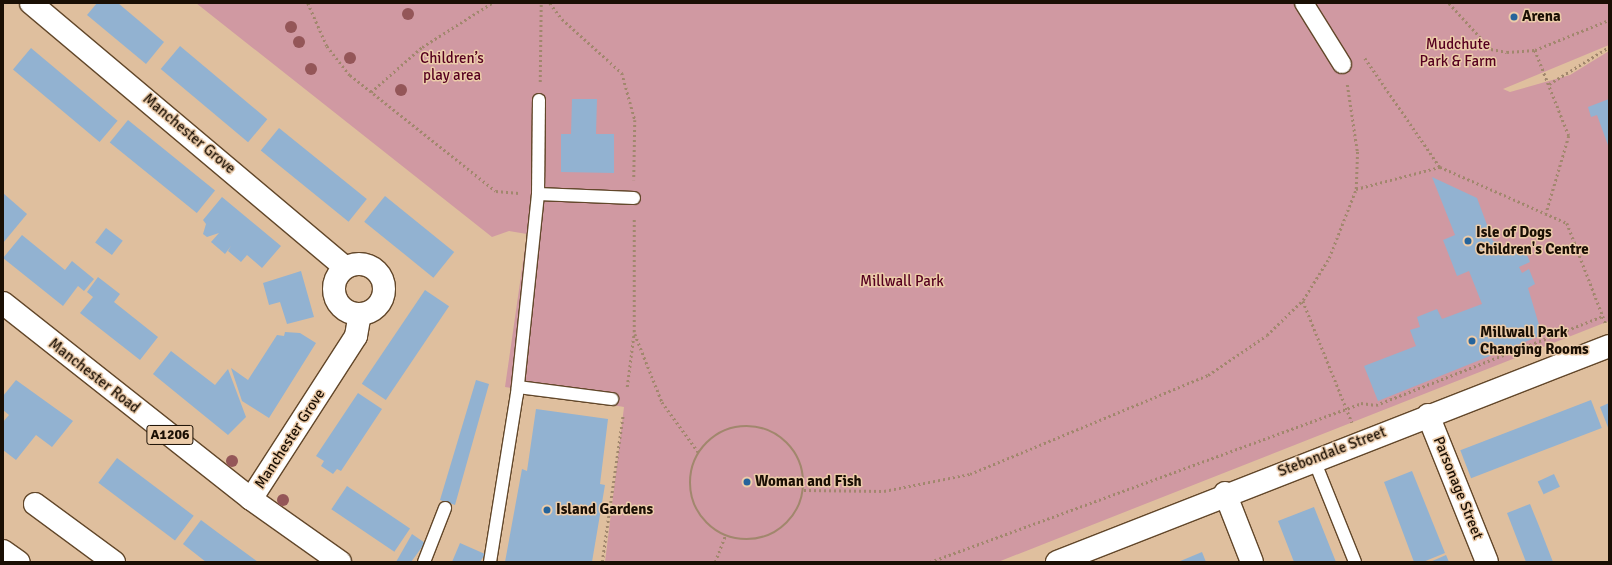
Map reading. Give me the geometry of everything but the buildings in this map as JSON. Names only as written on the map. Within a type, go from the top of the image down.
[{"type":"street","name":"Manchester Grove","points":[[31,3],[345,267]]},
{"type":"street","points":[[1304,3],[1342,64]]},
{"type":"street","points":[[353,264],[370,265],[382,277],[381,302],[372,310],[360,314],[344,310],[334,296],[335,280],[345,267],[353,264]]},
{"type":"street","name":"Manchester Road","points":[[3,303],[250,499],[340,562]]},
{"type":"street","name":"Manchester Grove","points":[[250,499],[356,336],[360,314]]},
{"type":"street","name":"Stebondale Street","points":[[1057,562],[1225,493],[1428,415],[1608,338]]},
{"type":"street","name":"Parsonage Street","points":[[1428,415],[1487,562]]},
{"type":"street","points":[[1225,493],[1252,562]]},
{"type":"street","points":[[35,504],[114,562]]},
{"type":"street","points":[[3,551],[19,562]]},
{"type":"lane","points":[[490,562],[518,387],[538,194],[539,100]]},
{"type":"lane","points":[[538,194],[634,198]]},
{"type":"lane","points":[[518,387],[612,399]]},
{"type":"lane","points":[[1314,460],[1355,562]]},
{"type":"lane","points":[[424,562],[445,508]]},
{"type":"path","points":[[308,3],[326,46],[339,64],[371,92],[496,191],[538,194]]},
{"type":"path","points":[[371,92],[422,47],[492,3]]},
{"type":"path","points":[[539,100],[541,3]]},
{"type":"path","points":[[550,3],[562,19],[622,73],[635,120],[634,332],[626,393]]},
{"type":"path","points":[[1449,3],[1491,49],[1535,50],[1609,20]]},
{"type":"path","points":[[1549,84],[1609,47]]},
{"type":"path","points":[[1359,50],[1440,167],[1567,223],[1603,316],[1608,338]]},
{"type":"path","points":[[1535,50],[1549,84],[1569,144],[1546,214]]},
{"type":"path","points":[[804,490],[884,491],[970,474],[1208,375],[1267,335],[1303,300],[1330,258],[1356,189],[1354,114],[1342,64]]},
{"type":"path","points":[[1356,189],[1440,167]]},
{"type":"path","points":[[1303,300],[1347,408],[1358,442]]},
{"type":"path","points":[[930,562],[1361,403],[1376,405],[1603,316]]},
{"type":"path","points":[[634,332],[662,402],[699,453]]},
{"type":"path","points":[[602,562],[624,408]]},
{"type":"path","points":[[737,426],[772,431],[797,455],[804,472],[804,490],[789,522],[774,533],[757,539],[725,536],[710,525],[693,501],[691,471],[699,453],[720,432],[737,426]]},
{"type":"path","points":[[715,562],[725,536]]},
{"type":"green space","name":"Millwall Park","points":[[196,3],[1609,3],[1609,45],[1503,89],[1510,92],[1570,75],[1609,51],[1609,321],[998,562],[605,562],[624,407],[505,387],[527,234],[509,231],[492,237]]},
{"type":"place","name":"Arena","points":[[1514,17]]},
{"type":"place","name":"Isle of Dogs Children's Centre","points":[[1468,241]]},
{"type":"place","name":"Millwall Park Changing Rooms","points":[[1472,341]]},
{"type":"place","name":"Woman and Fish","points":[[747,482]]},
{"type":"place","name":"Island Gardens","points":[[547,510]]},
{"type":"park label","name":"Mudchute Park & Farm","points":[[1458,52]]},
{"type":"park label","name":"Children’s play area","points":[[452,66]]}]
